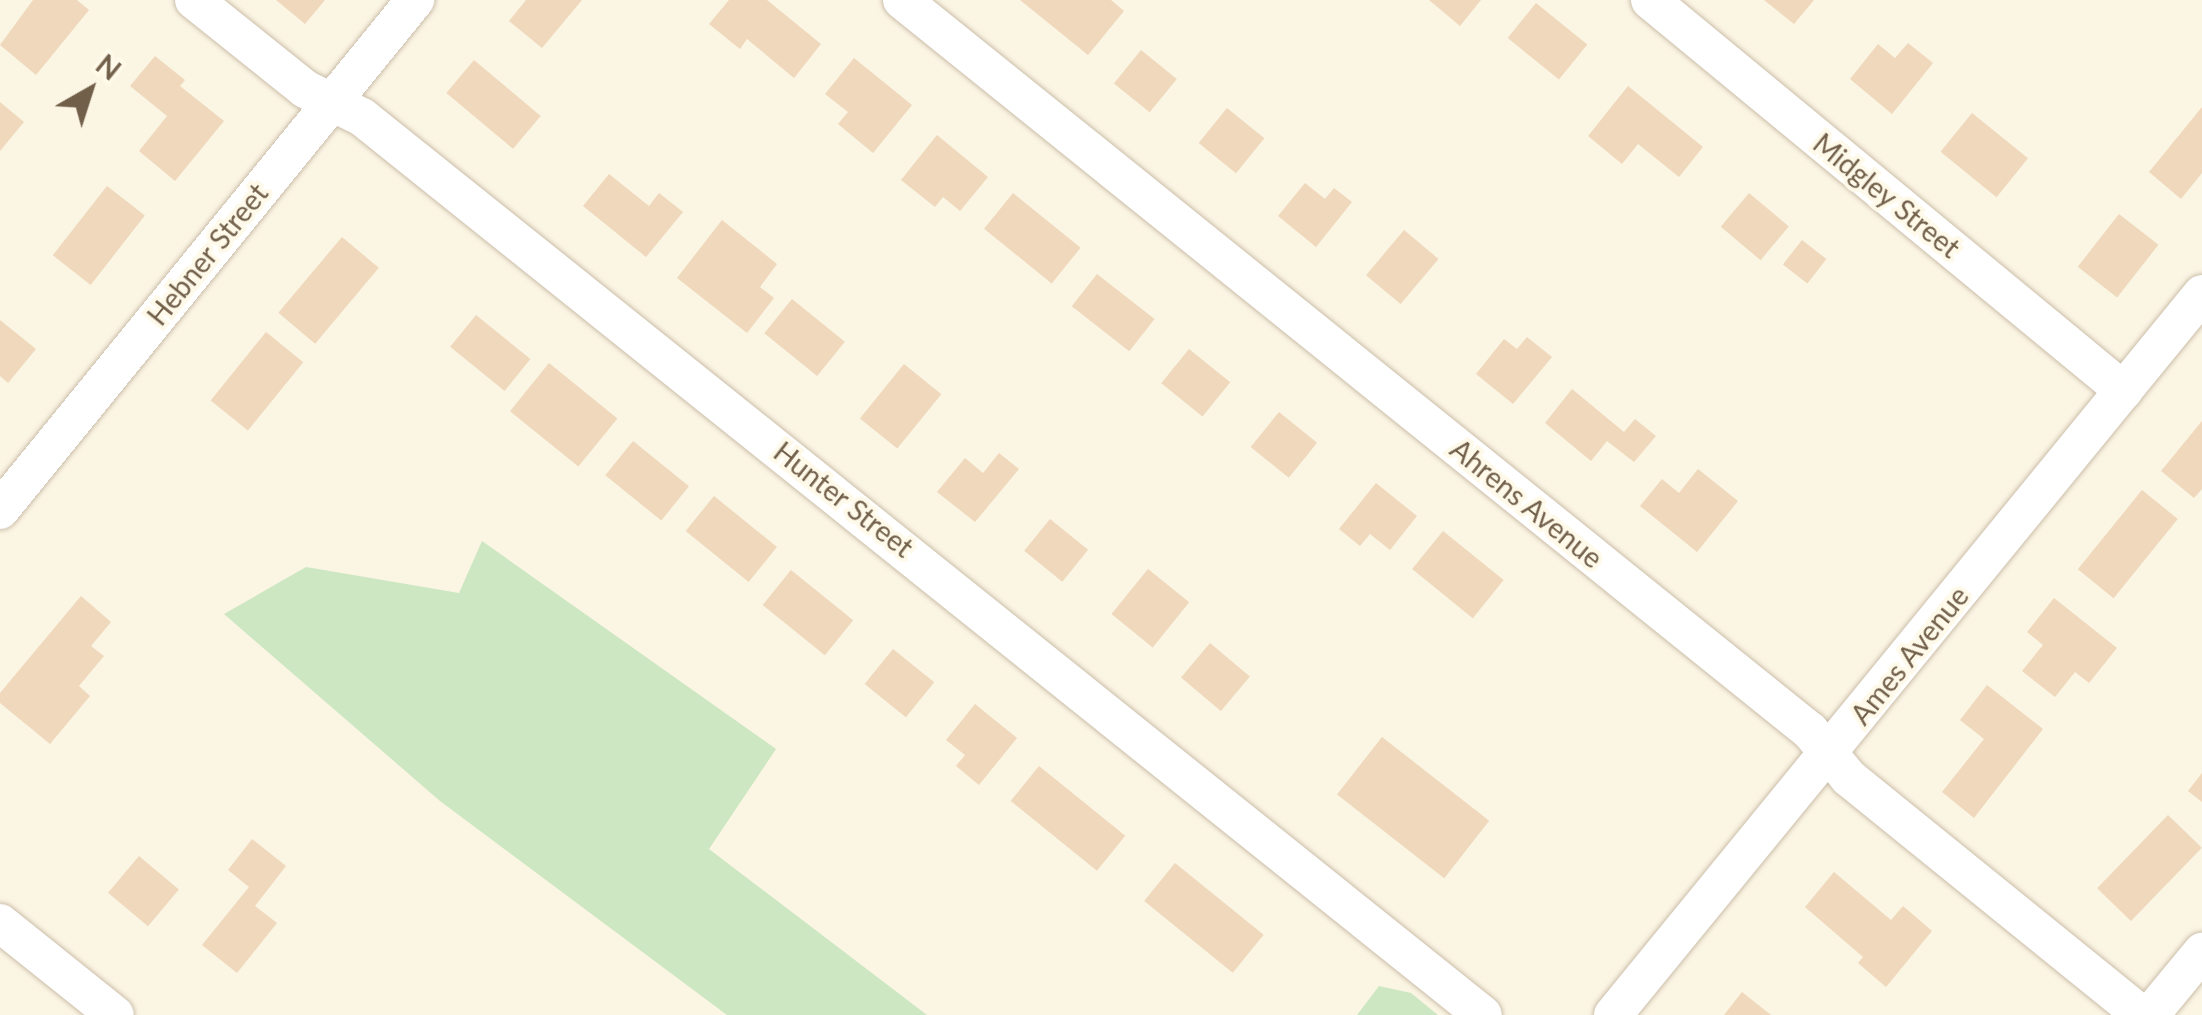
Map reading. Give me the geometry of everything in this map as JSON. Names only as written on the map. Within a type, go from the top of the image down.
[{"type":"street","name":"Hunter Street","points":[[194,0],[305,89],[362,117],[885,531],[1483,1015]]},
{"type":"street","name":"Hebner Street","points":[[0,510],[416,0]]},
{"type":"street","name":"Ahrens Avenue","points":[[902,0],[1810,732],[1849,778],[2146,1015]]},
{"type":"street","name":"Midgley Street","points":[[1650,0],[2124,391]]},
{"type":"street","name":"Ames Avenue","points":[[1613,1015],[2202,294]]},
{"type":"street","points":[[0,923],[115,1015]]},
{"type":"street","points":[[2146,1015],[2202,952]]},
{"type":"green space","points":[[482,541],[776,749],[709,849],[927,1015],[727,1015],[440,801],[224,614],[306,567],[459,593]]},
{"type":"green space","points":[[1379,986],[1411,993],[1438,1015],[1357,1015]]},
{"type":"building","points":[[33,0],[77,0],[89,10],[36,75],[0,45]]},
{"type":"building","points":[[276,0],[325,0],[305,24]]},
{"type":"building","points":[[526,0],[582,0],[542,48],[509,21]]},
{"type":"building","points":[[729,0],[767,0],[821,44],[794,78],[747,39],[740,49],[709,24]]},
{"type":"building","points":[[1020,0],[1111,0],[1124,11],[1088,55]]},
{"type":"building","points":[[1429,0],[1481,0],[1460,26]]},
{"type":"building","points":[[1764,0],[1814,0],[1794,24]]},
{"type":"building","points":[[1536,3],[1587,45],[1559,80],[1508,38]]},
{"type":"building","points":[[1908,43],[1933,63],[1892,114],[1850,79],[1878,44],[1895,58]]},
{"type":"building","points":[[1141,50],[1177,79],[1150,112],[1114,83]]},
{"type":"building","points":[[155,56],[185,80],[180,86],[224,121],[175,181],[139,151],[167,116],[130,86]]},
{"type":"building","points":[[854,58],[912,105],[873,153],[838,124],[848,112],[825,94]]},
{"type":"building","points":[[474,60],[541,116],[513,149],[446,93]]},
{"type":"building","points":[[1628,86],[1703,147],[1679,177],[1638,144],[1622,164],[1588,136]]},
{"type":"building","points":[[0,102],[24,122],[0,151]]},
{"type":"building","points":[[2202,107],[2202,173],[2181,199],[2149,172]]},
{"type":"building","points":[[1227,108],[1264,138],[1236,173],[1199,143]]},
{"type":"building","points":[[1972,113],[2028,158],[1996,197],[1941,152]]},
{"type":"building","points":[[937,135],[988,177],[960,211],[943,197],[935,207],[901,180]]},
{"type":"building","points":[[609,174],[649,206],[659,193],[683,212],[646,257],[583,206]]},
{"type":"building","points":[[1305,183],[1325,199],[1334,188],[1352,202],[1316,247],[1278,216]]},
{"type":"building","points":[[107,186],[145,216],[91,285],[53,255]]},
{"type":"building","points":[[1013,193],[1081,248],[1052,283],[984,229]]},
{"type":"building","points":[[1749,193],[1789,226],[1761,260],[1721,227]]},
{"type":"building","points":[[2119,214],[2158,245],[2117,298],[2078,267]]},
{"type":"building","points":[[722,220],[777,264],[760,287],[774,298],[747,333],[677,278]]},
{"type":"building","points":[[1404,230],[1438,259],[1401,304],[1366,275]]},
{"type":"building","points":[[342,237],[379,268],[315,344],[278,313]]},
{"type":"building","points":[[1802,240],[1826,259],[1807,284],[1783,264]]},
{"type":"building","points":[[1097,274],[1155,319],[1129,351],[1072,306]]},
{"type":"building","points":[[792,299],[845,342],[817,376],[764,333]]},
{"type":"building","points":[[476,315],[530,359],[505,391],[450,347]]},
{"type":"building","points":[[0,320],[36,349],[8,383],[0,376]]},
{"type":"building","points":[[266,332],[303,362],[248,431],[211,400]]},
{"type":"building","points":[[1527,337],[1552,357],[1513,404],[1476,374],[1504,339],[1517,349]]},
{"type":"building","points":[[1189,349],[1230,382],[1202,417],[1161,383]]},
{"type":"building","points":[[549,363],[617,418],[578,467],[510,411]]},
{"type":"building","points":[[904,364],[941,394],[897,449],[860,418]]},
{"type":"building","points":[[1572,389],[1624,432],[1635,419],[1656,436],[1634,462],[1607,441],[1591,461],[1545,423]]},
{"type":"building","points":[[1279,412],[1317,443],[1289,478],[1251,447]]},
{"type":"building","points":[[2202,421],[2202,489],[2194,498],[2161,471]]},
{"type":"building","points":[[633,441],[689,486],[661,521],[605,475]]},
{"type":"building","points":[[999,453],[1019,469],[975,522],[937,492],[965,458],[983,473]]},
{"type":"building","points":[[1698,469],[1738,501],[1697,552],[1640,506],[1662,479],[1679,493]]},
{"type":"building","points":[[1376,483],[1417,516],[1390,550],[1370,534],[1360,546],[1339,529]]},
{"type":"building","points":[[2142,490],[2178,519],[2114,598],[2078,569]]},
{"type":"building","points":[[714,496],[777,547],[749,582],[686,531]]},
{"type":"building","points":[[1050,519],[1088,550],[1062,582],[1024,551]]},
{"type":"building","points":[[1443,531],[1504,580],[1473,618],[1412,569]]},
{"type":"building","points":[[1148,569],[1189,602],[1153,647],[1111,614]]},
{"type":"building","points":[[791,570],[853,620],[825,655],[763,605]]},
{"type":"building","points":[[81,596],[111,622],[91,646],[104,656],[79,686],[90,696],[50,744],[0,703],[0,693]]},
{"type":"building","points":[[2054,598],[2117,648],[2089,683],[2075,672],[2055,697],[2022,671],[2043,645],[2027,632]]},
{"type":"building","points":[[1210,643],[1250,676],[1221,711],[1181,677]]},
{"type":"building","points":[[893,649],[934,682],[906,717],[865,684]]},
{"type":"building","points":[[1987,685],[2043,729],[1974,818],[1942,792],[1984,739],[1960,720]]},
{"type":"building","points":[[975,704],[1017,738],[979,785],[956,766],[965,755],[946,740]]},
{"type":"building","points":[[1382,737],[1489,821],[1444,878],[1337,795]]},
{"type":"building","points":[[1039,766],[1125,836],[1097,871],[1011,801]]},
{"type":"building","points":[[2202,773],[2202,802],[2188,791]]},
{"type":"building","points":[[2168,815],[2202,848],[2131,921],[2097,888]]},
{"type":"building","points":[[252,839],[286,866],[255,906],[277,923],[237,973],[202,945],[249,887],[228,870]]},
{"type":"building","points":[[139,856],[179,889],[148,926],[108,893]]},
{"type":"building","points":[[1175,863],[1264,935],[1233,973],[1144,901]]},
{"type":"building","points":[[1834,872],[1891,920],[1903,906],[1932,931],[1886,987],[1858,963],[1863,957],[1805,907]]},
{"type":"building","points":[[1742,992],[1771,1015],[1724,1015]]}]
